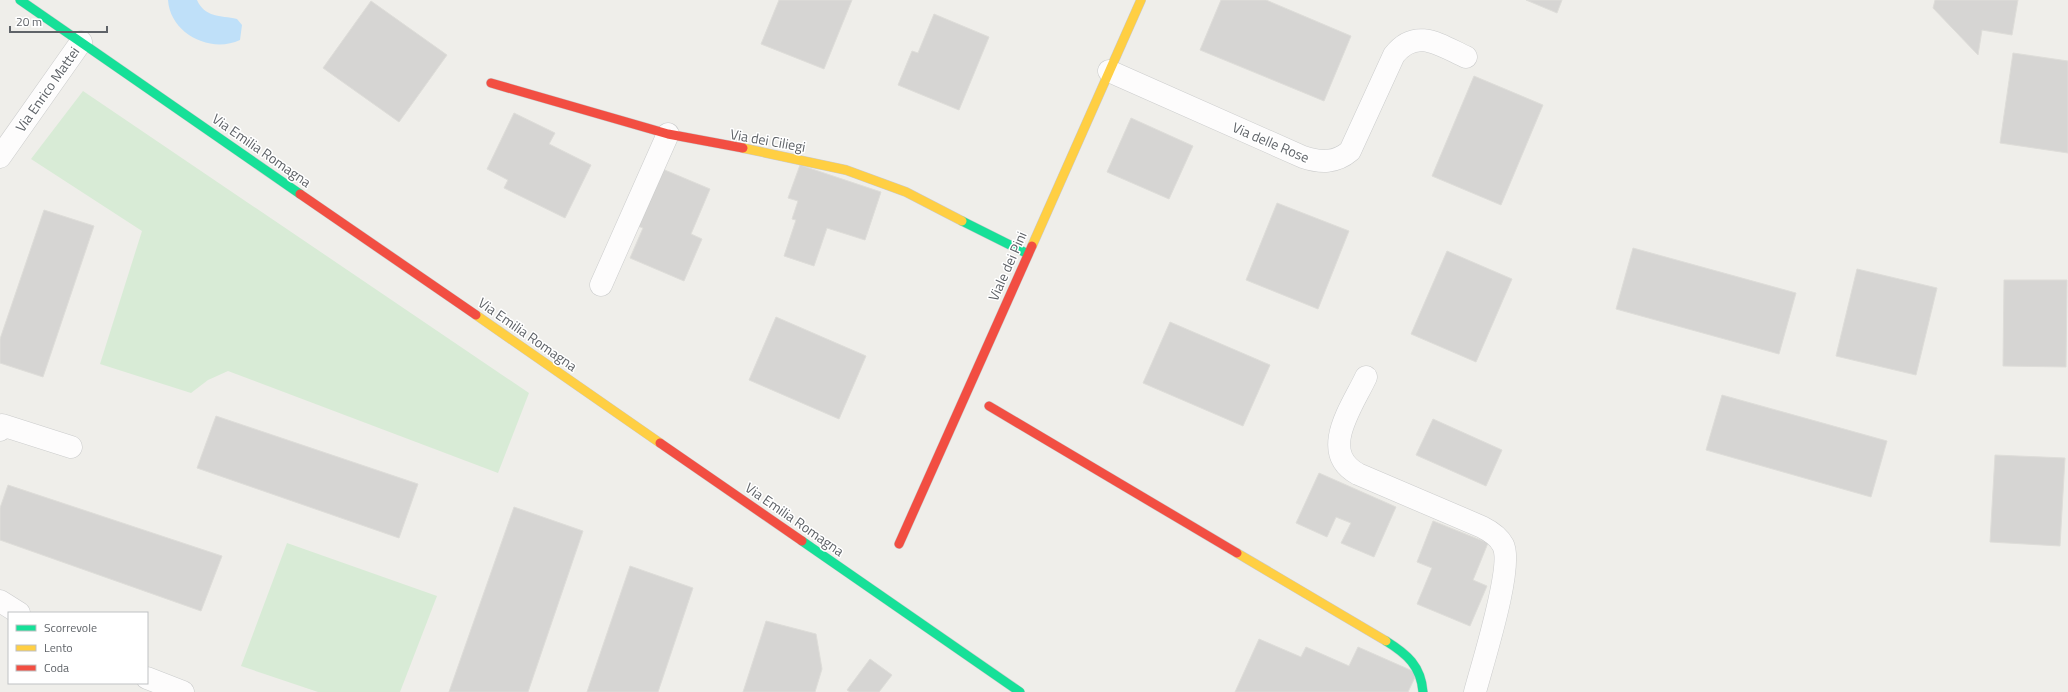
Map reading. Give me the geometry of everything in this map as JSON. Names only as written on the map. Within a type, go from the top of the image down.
[{"type":"street","name":"Via Emilia Romagna","points":[[20,0],[1020,692]]},
{"type":"street","name":"Viale dei Pini","points":[[899,544],[1141,0]]},
{"type":"street","name":"Via delle Rose","points":[[1109,71],[1303,157],[1324,162],[1343,157],[1350,151],[1394,55],[1404,44],[1412,40],[1429,41],[1466,57]]},
{"type":"street","name":"Via Enrico Mattei","points":[[0,157],[81,42]]},
{"type":"street","name":"Via dei Ciliegi","points":[[491,83],[607,118],[668,134],[711,144],[791,157],[869,178],[918,198],[1028,254]]},
{"type":"street","points":[[601,285],[668,134]]},
{"type":"street","points":[[1366,377],[1339,438],[1339,454],[1343,462],[1350,470],[1358,474],[1490,531],[1503,545],[1506,555],[1504,579],[1475,692]]},
{"type":"street","points":[[989,406],[1401,650],[1415,663],[1420,673],[1423,692]]},
{"type":"street","points":[[1,426],[71,447]]},
{"type":"street","points":[[0,601],[17,612]]},
{"type":"street","points":[[148,678],[183,692]]},
{"type":"green space","points":[[83,91],[529,393],[498,473],[228,371],[208,380],[191,393],[100,364],[142,231],[31,159]]},
{"type":"green space","points":[[287,543],[437,596],[400,692],[318,692],[241,666]]},
{"type":"water","points":[[168,0],[197,0],[200,6],[209,13],[237,19],[242,25],[240,40],[228,44],[216,44],[194,38],[184,31],[176,22],[170,12]]},
{"type":"building","points":[[779,0],[852,0],[824,69],[761,44]]},
{"type":"building","points":[[1221,0],[1266,0],[1351,36],[1324,101],[1200,50]]},
{"type":"building","points":[[1526,0],[1562,0],[1557,13]]},
{"type":"building","points":[[1935,0],[2018,0],[2012,35],[1982,30],[1978,55],[1933,8]]},
{"type":"building","points":[[371,1],[447,55],[399,122],[323,68]]},
{"type":"building","points":[[934,14],[989,37],[959,110],[898,85],[912,51],[918,53]]},
{"type":"building","points":[[2013,53],[2068,61],[2068,153],[2000,143]]},
{"type":"building","points":[[1474,76],[1543,105],[1501,205],[1432,176]]},
{"type":"building","points":[[514,113],[555,133],[549,144],[591,165],[565,218],[504,188],[508,180],[487,169]]},
{"type":"building","points":[[1131,118],[1193,146],[1169,199],[1107,172]]},
{"type":"building","points":[[800,165],[881,192],[865,240],[827,228],[814,266],[784,256],[796,220],[792,219],[798,201],[788,198]]},
{"type":"building","points":[[660,168],[710,189],[691,234],[702,239],[684,281],[630,258],[643,228],[635,225]]},
{"type":"building","points":[[1277,203],[1349,231],[1318,309],[1246,280]]},
{"type":"building","points":[[44,210],[94,226],[43,377],[0,363],[0,339]]},
{"type":"building","points":[[1633,248],[1796,293],[1779,354],[1616,309]]},
{"type":"building","points":[[1447,251],[1512,279],[1476,362],[1411,334]]},
{"type":"building","points":[[1857,269],[1937,288],[1916,375],[1836,356]]},
{"type":"building","points":[[2004,280],[2067,280],[2066,367],[2003,366]]},
{"type":"building","points":[[776,317],[866,356],[839,419],[749,380]]},
{"type":"building","points":[[1170,322],[1270,365],[1243,426],[1143,383]]},
{"type":"building","points":[[1722,395],[1887,441],[1871,497],[1706,450]]},
{"type":"building","points":[[216,416],[418,484],[399,538],[197,468]]},
{"type":"building","points":[[1433,419],[1502,450],[1486,486],[1416,455]]},
{"type":"building","points":[[1995,455],[2065,458],[2060,546],[1990,542]]},
{"type":"building","points":[[1319,473],[1396,507],[1374,557],[1341,543],[1351,523],[1336,517],[1327,537],[1296,523]]},
{"type":"building","points":[[8,485],[222,556],[201,611],[0,540],[0,508]]},
{"type":"building","points":[[514,507],[583,531],[528,692],[449,692]]},
{"type":"building","points":[[1433,521],[1488,543],[1473,580],[1487,586],[1470,626],[1417,604],[1432,568],[1417,562]]},
{"type":"building","points":[[630,566],[693,588],[658,692],[587,692]]},
{"type":"building","points":[[766,621],[816,634],[822,669],[815,692],[743,692]]},
{"type":"building","points":[[1259,639],[1301,657],[1306,647],[1349,666],[1358,647],[1417,673],[1408,692],[1235,692]]},
{"type":"building","points":[[870,659],[892,675],[879,692],[850,692],[847,690]]},
{"type":"traffic: fast","points":[[20,0],[300,194]]},
{"type":"traffic: fast","points":[[962,221],[1028,254]]},
{"type":"traffic: fast","points":[[802,541],[1020,692]]},
{"type":"traffic: fast","points":[[1386,641],[1412,662],[1422,683],[1423,692]]},
{"type":"traffic: slow","points":[[1032,246],[1141,0]]},
{"type":"traffic: slow","points":[[743,148],[846,170],[906,192],[962,221]]},
{"type":"traffic: slow","points":[[476,315],[660,443]]},
{"type":"traffic: slow","points":[[1237,553],[1386,641]]},
{"type":"traffic: jam","points":[[491,83],[668,134],[743,148]]},
{"type":"traffic: jam","points":[[300,194],[476,315]]},
{"type":"traffic: jam","points":[[899,544],[1032,246]]},
{"type":"traffic: jam","points":[[989,406],[1237,553]]},
{"type":"traffic: jam","points":[[660,443],[802,541]]}]
